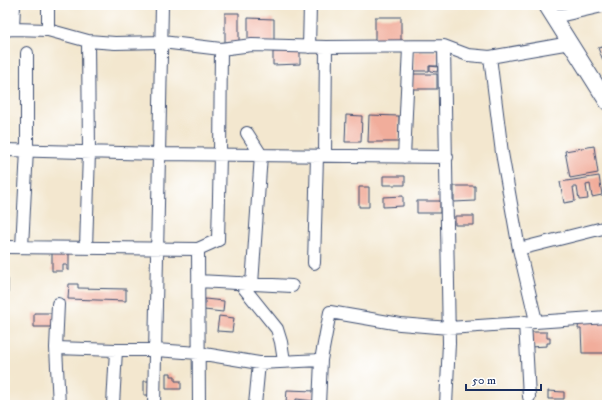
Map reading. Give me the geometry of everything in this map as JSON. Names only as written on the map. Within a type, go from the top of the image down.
[{"type":"street","points":[[14,5],[9,30],[48,30],[88,40],[116,43],[162,42],[221,48],[252,45],[309,47],[444,46],[468,55],[490,57],[570,43]]},
{"type":"street","points":[[48,5],[48,30]]},
{"type":"street","points":[[154,405],[162,5]]},
{"type":"street","points":[[309,47],[310,5]]},
{"type":"street","points":[[549,10],[563,15],[607,5]]},
{"type":"street","points":[[549,10],[607,102]]},
{"type":"street","points":[[86,248],[89,152],[88,40]]},
{"type":"street","points":[[444,46],[449,328],[446,405]]},
{"type":"street","points":[[314,263],[326,47]]},
{"type":"street","points":[[404,157],[409,47]]},
{"type":"street","points":[[5,247],[198,250],[218,240],[221,48]]},
{"type":"street","points":[[22,247],[28,150],[27,53]]},
{"type":"street","points":[[490,57],[502,153],[530,322],[528,397]]},
{"type":"street","points":[[248,133],[261,155],[246,284],[277,329],[281,342],[284,362]]},
{"type":"street","points":[[5,150],[220,155],[447,157]]},
{"type":"street","points":[[519,249],[607,227]]},
{"type":"street","points":[[198,250],[199,405]]},
{"type":"street","points":[[198,281],[292,286]]},
{"type":"street","points":[[58,304],[56,348],[59,405]]},
{"type":"street","points":[[319,405],[321,360],[330,312],[400,324],[449,328],[607,317]]},
{"type":"street","points":[[56,348],[156,350],[198,354],[259,363],[321,360]]},
{"type":"street","points":[[113,405],[116,350]]},
{"type":"street","points":[[255,405],[259,363]]},
{"type":"building","points":[[225,13],[239,13],[239,42],[225,42]]},
{"type":"building","points":[[375,17],[401,17],[401,42],[375,42]]},
{"type":"building","points":[[248,18],[274,19],[274,42],[248,42]]},
{"type":"building","points":[[607,46],[607,70],[598,48]]},
{"type":"building","points":[[300,51],[300,64],[273,65],[273,52]]},
{"type":"building","points":[[414,51],[438,51],[438,66],[429,66],[429,71],[414,71]]},
{"type":"building","points":[[430,66],[438,67],[437,72],[430,71]]},
{"type":"building","points":[[413,74],[437,74],[437,89],[412,89]]},
{"type":"building","points":[[346,115],[362,116],[361,142],[345,142]]},
{"type":"building","points":[[369,115],[399,116],[399,142],[368,142]]},
{"type":"building","points":[[594,146],[598,173],[570,178],[565,151]]},
{"type":"building","points":[[383,176],[405,176],[405,185],[383,185]]},
{"type":"building","points":[[599,176],[602,195],[592,197],[590,184],[586,185],[588,199],[579,200],[577,187],[573,187],[575,201],[564,203],[560,182]]},
{"type":"building","points":[[454,186],[475,186],[475,201],[454,202]]},
{"type":"building","points":[[359,187],[369,187],[369,207],[359,207]]},
{"type":"building","points":[[403,196],[403,206],[383,207],[383,197]]},
{"type":"building","points":[[417,201],[440,201],[440,213],[417,213]]},
{"type":"building","points":[[455,216],[474,216],[474,225],[455,225]]},
{"type":"building","points":[[52,253],[69,253],[69,270],[67,270],[67,265],[63,265],[63,271],[52,271]]},
{"type":"building","points":[[5,279],[8,279],[8,302],[5,302]]},
{"type":"building","points":[[69,284],[78,284],[78,288],[126,289],[126,301],[68,299]]},
{"type":"building","points":[[205,299],[224,301],[223,312],[204,310]]},
{"type":"building","points":[[34,313],[54,313],[54,327],[34,327]]},
{"type":"building","points":[[219,316],[234,318],[232,332],[217,331]]},
{"type":"building","points":[[607,319],[607,353],[582,353],[581,329],[578,329],[579,320]]},
{"type":"building","points":[[530,332],[547,332],[547,338],[550,338],[550,343],[547,343],[547,346],[530,347]]},
{"type":"building","points":[[166,373],[171,373],[171,376],[175,376],[175,381],[181,381],[181,389],[166,389]]},
{"type":"building","points":[[144,381],[151,381],[150,395],[144,395]]},
{"type":"building","points":[[287,390],[315,391],[314,401],[296,399],[296,403],[286,402]]},
{"type":"building","points":[[548,391],[564,392],[564,399],[548,399]]},
{"type":"building","points":[[448,402],[463,402],[463,405],[448,405]]}]
